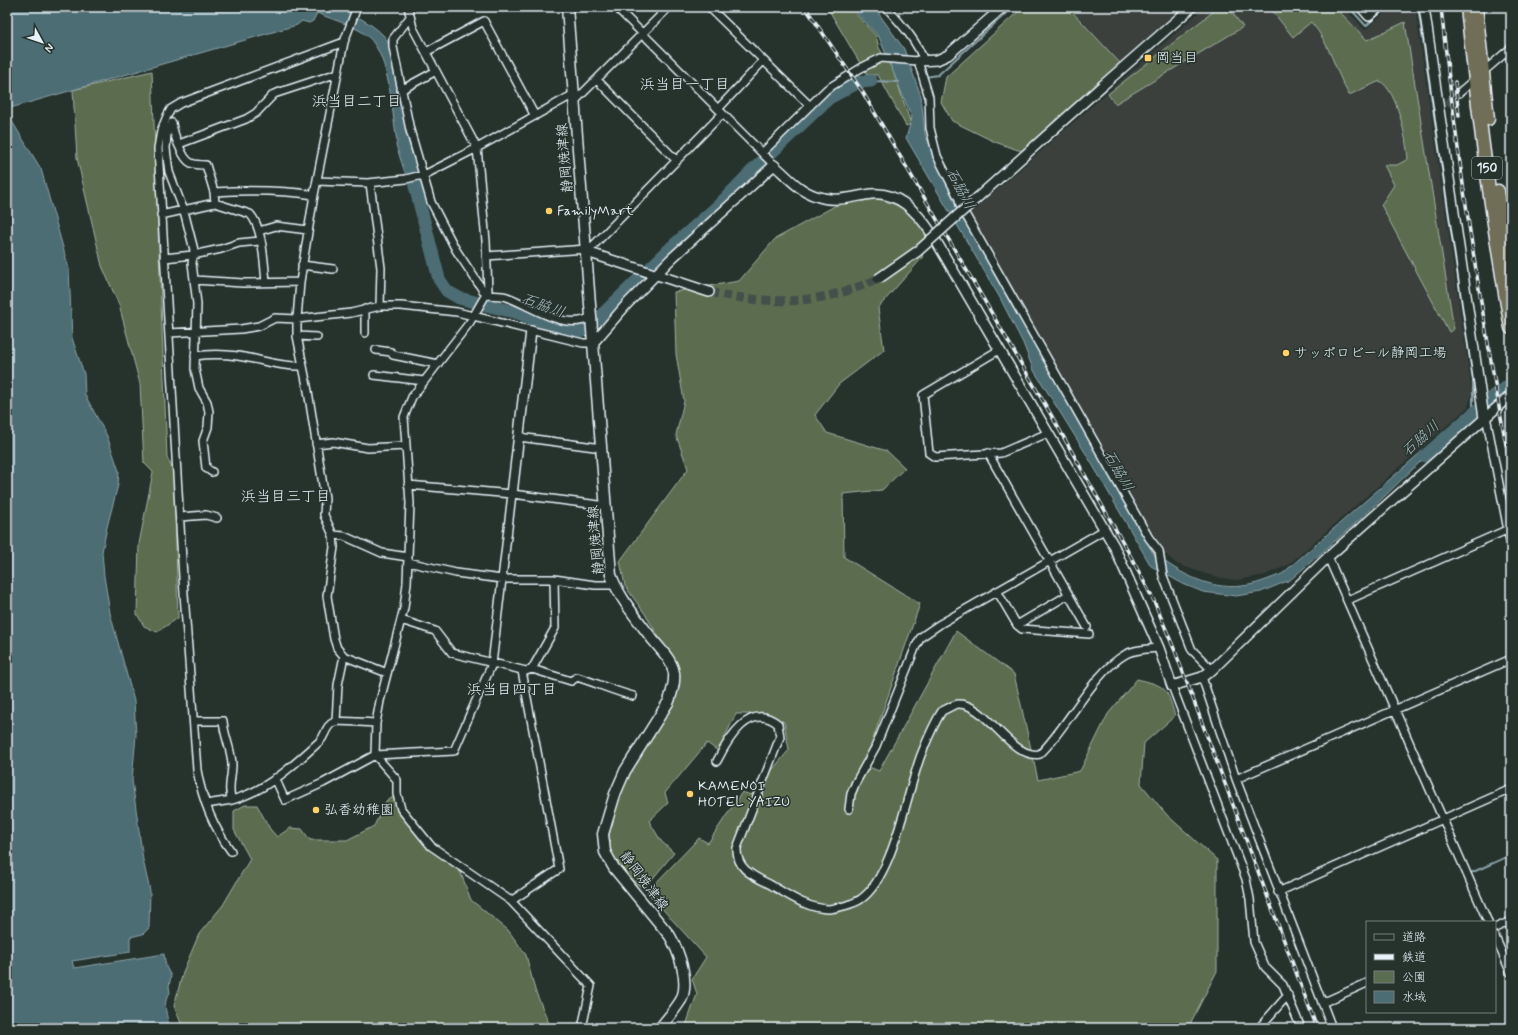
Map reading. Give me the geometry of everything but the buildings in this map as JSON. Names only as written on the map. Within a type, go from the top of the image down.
[{"type":"highway","name":"150","points":[[1467,7],[1479,76],[1507,213],[1511,273]]},
{"type":"highway","name":"150","points":[[1476,7],[1479,76],[1499,260],[1511,328]]},
{"type":"main road","name":"静岡焼津線","points":[[567,7],[612,575],[615,585],[670,661],[674,674],[673,689],[669,701],[625,771],[615,794],[603,834],[605,852],[614,868],[670,936],[677,949],[684,980],[682,998],[660,1028]]},
{"type":"street","points":[[616,7],[720,112],[795,184],[816,196],[838,200],[880,194],[912,209],[921,218],[932,234],[1114,546],[1159,648],[1172,686],[1246,879],[1250,899],[1254,942],[1265,967],[1283,985],[1301,1028]]},
{"type":"street","points":[[317,181],[370,183],[406,179],[422,175],[477,148],[535,116],[574,97],[597,80],[669,7]]},
{"type":"street","points":[[709,7],[810,106]]},
{"type":"street","points":[[886,7],[912,36],[919,47],[921,72],[929,97],[930,128],[935,149],[959,199],[960,205],[1145,531],[1159,551],[1163,576],[1192,650],[1212,670]]},
{"type":"street","points":[[762,153],[827,89],[861,68],[881,58],[921,61],[937,60],[948,55],[1003,7]]},
{"type":"street","points":[[878,279],[918,251],[1192,7]]},
{"type":"street","points":[[1361,7],[1369,16],[1379,7]]},
{"type":"street","points":[[1424,7],[1442,106],[1485,417],[1509,528],[1511,546]]},
{"type":"street","points":[[410,8],[412,28],[477,148],[488,291],[473,317],[407,405],[403,425],[410,504],[407,583],[401,620],[376,723],[375,755],[397,780],[397,794],[401,809],[431,846],[511,901],[591,986],[582,1028]]},
{"type":"street","points":[[355,9],[344,42],[314,195],[302,265],[297,336],[308,391],[325,498],[324,515],[333,535],[334,547],[327,596],[334,639],[337,648],[344,656],[387,673]]},
{"type":"street","points":[[410,18],[393,39],[393,47],[410,130],[422,175],[431,202],[441,222],[456,250],[486,295]]},
{"type":"street","points":[[426,52],[484,21],[535,116]]},
{"type":"street","points":[[231,851],[215,826],[200,786],[197,770],[158,148],[161,131],[171,109],[198,95],[344,42]]},
{"type":"street","points":[[1459,93],[1511,48]]},
{"type":"street","points":[[587,250],[677,161],[763,61]]},
{"type":"street","points":[[402,90],[436,71]]},
{"type":"street","points":[[179,144],[246,119],[256,113],[274,94],[338,73]]},
{"type":"street","points":[[597,80],[677,161]]},
{"type":"street","points":[[171,109],[173,135],[187,161],[192,164],[206,165],[214,192],[215,203]]},
{"type":"street","points":[[172,123],[167,133],[167,157],[169,172],[183,209],[194,250],[192,263],[197,304],[195,369],[209,412],[208,427],[203,441],[206,468],[212,472]]},
{"type":"street","points":[[169,333],[259,326],[274,318],[297,319],[351,313],[380,306],[439,310],[582,343],[593,339],[654,274],[774,165]]},
{"type":"street","points":[[370,183],[381,268],[380,306]]},
{"type":"street","points":[[214,192],[249,190],[286,191],[314,195]]},
{"type":"street","points":[[161,215],[215,203],[250,214],[255,219],[259,231],[266,282]]},
{"type":"street","points":[[259,231],[276,226],[308,230]]},
{"type":"street","points":[[164,258],[193,255],[222,249],[239,243],[260,241]]},
{"type":"street","points":[[486,256],[587,250],[708,292]]},
{"type":"street","points":[[302,265],[333,269]]},
{"type":"street","points":[[194,280],[226,282],[300,282]]},
{"type":"street","points":[[486,295],[508,297],[536,311],[575,322],[583,322],[592,318]]},
{"type":"street","points":[[365,309],[365,333]]},
{"type":"street","points":[[275,778],[285,800],[323,783],[375,755],[454,752],[492,664],[531,330]]},
{"type":"street","points":[[297,336],[317,337]]},
{"type":"street","points":[[376,350],[391,352],[393,355],[438,364]]},
{"type":"street","points":[[999,350],[923,395],[929,453],[935,457],[1001,453],[1048,433]]},
{"type":"street","points":[[195,356],[224,354],[288,367],[302,366]]},
{"type":"street","points":[[374,375],[424,381]]},
{"type":"street","points":[[1172,686],[1202,677],[1212,670],[1328,557],[1511,395]]},
{"type":"street","points":[[519,437],[602,448]]},
{"type":"street","points":[[316,444],[333,442],[368,448],[405,446]]},
{"type":"street","points":[[988,453],[1088,630],[1022,629],[1017,624],[997,591]]},
{"type":"street","points":[[408,485],[512,494],[607,506]]},
{"type":"street","points":[[180,517],[206,515],[217,518]]},
{"type":"street","points":[[1348,600],[1509,528]]},
{"type":"street","points":[[849,809],[851,794],[856,782],[876,746],[921,637],[940,624],[1104,530]]},
{"type":"street","points":[[333,535],[344,536],[382,553],[456,573],[502,579],[554,579],[595,585],[615,585]]},
{"type":"street","points":[[1328,557],[1488,921]]},
{"type":"street","points":[[401,620],[435,631],[452,653],[492,664],[526,671],[532,668],[555,628],[554,579]]},
{"type":"street","points":[[1017,624],[1068,595]]},
{"type":"street","points":[[717,761],[726,744],[740,727],[749,720],[760,717],[772,719],[778,724],[780,738],[737,848],[736,856],[740,866],[752,875],[806,904],[829,909],[852,904],[862,899],[871,888],[884,866],[897,838],[922,754],[942,712],[959,704],[968,707],[981,715],[1020,749],[1028,754],[1040,754],[1054,741],[1092,687],[1119,659],[1128,653],[1159,648]]},
{"type":"street","points":[[336,721],[338,685],[344,656]]},
{"type":"street","points":[[1236,779],[1511,659]]},
{"type":"street","points":[[532,668],[571,681],[577,677],[605,688],[634,696]]},
{"type":"street","points":[[511,901],[559,869],[522,671]]},
{"type":"street","points":[[1202,677],[1236,779],[1278,892],[1332,1028]]},
{"type":"street","points":[[195,721],[223,722],[224,734],[232,763],[230,795],[232,800]]},
{"type":"street","points":[[206,804],[232,800],[264,788],[322,740],[329,725],[336,721],[376,723]]},
{"type":"street","points":[[1278,892],[1511,789]]},
{"type":"street","points":[[1496,928],[1511,921]]},
{"type":"street","points":[[1496,939],[1511,972]]},
{"type":"street","points":[[1322,1003],[1366,983]]},
{"type":"street","points":[[1262,1027],[1288,996]]},
{"type":"shaded area","points":[[1070,7],[1182,7],[1120,63]]},
{"type":"shaded area","name":"サッポロビール静岡工場","points":[[1205,7],[1344,7],[1365,30],[1392,7],[1415,7],[1472,392],[1468,407],[1288,565],[1265,575],[1236,580],[1215,577],[1177,564],[1164,553],[1150,536],[968,215]]},
{"type":"green space","points":[[827,7],[849,7],[876,36],[879,48],[893,70],[911,124],[906,126],[878,75],[867,75]]},
{"type":"green space","points":[[1023,7],[1068,7],[1120,63],[1021,151],[995,142],[952,121],[941,102],[946,77]]},
{"type":"green space","points":[[1219,7],[1228,7],[1243,27],[1115,104],[1108,94]]},
{"type":"green space","points":[[1269,7],[1279,7],[1282,10],[1286,7],[1335,7],[1367,40],[1405,22],[1454,329],[1449,332],[1381,205],[1394,185],[1384,165],[1397,165],[1408,159],[1400,116],[1392,95],[1380,81],[1349,95],[1328,48],[1318,30],[1311,22],[1293,37]]},
{"type":"green space","points":[[152,71],[167,457],[174,472],[178,618],[157,632],[144,626],[137,614],[139,544],[153,472],[144,463],[140,384],[119,305],[102,266],[77,158],[73,90]]},
{"type":"green space","points":[[879,199],[899,206],[915,215],[926,234],[922,258],[878,308],[884,350],[839,384],[815,415],[827,433],[887,451],[905,468],[882,490],[843,494],[844,557],[920,604],[864,765],[879,771],[956,631],[1014,674],[1038,780],[1080,771],[1108,714],[1137,679],[1160,686],[1170,699],[1175,716],[1144,743],[1141,784],[1167,815],[1217,860],[1217,971],[1188,1028],[685,1028],[697,994],[692,979],[706,957],[647,892],[699,838],[708,843],[742,792],[751,795],[789,750],[784,722],[762,714],[736,714],[718,751],[707,743],[665,793],[668,803],[649,821],[661,841],[674,853],[644,889],[619,871],[606,847],[620,791],[642,751],[678,692],[677,667],[645,614],[625,586],[620,561],[688,469],[676,435],[684,401],[676,354],[674,292],[739,281],[775,239],[842,202]]},
{"type":"green space","points":[[395,796],[409,824],[459,868],[471,900],[508,930],[526,955],[535,990],[551,1028],[183,1028],[174,1006],[183,972],[199,934],[223,905],[250,859],[234,830],[234,811],[245,805],[257,805],[270,829],[277,837],[290,828],[302,829],[310,840],[347,840],[374,826],[386,801]]},
{"type":"water","points":[[7,7],[336,7],[368,23],[385,37],[388,43],[395,66],[401,96],[407,130],[405,130],[418,173],[406,176],[396,145],[397,141],[391,98],[384,66],[379,52],[372,40],[362,32],[346,24],[317,13],[313,21],[309,23],[302,21],[297,25],[7,109]]},
{"type":"water","points":[[851,7],[874,7],[904,49],[921,96],[925,134],[956,205],[1153,553],[1186,575],[1210,584],[1235,587],[1261,582],[1282,574],[1494,388],[1511,378],[1511,388],[1471,413],[1364,516],[1290,580],[1261,592],[1236,596],[1203,592],[1183,584],[1151,566],[1088,457],[1033,369],[1023,343],[1000,298],[906,138],[912,118],[879,37]]},
{"type":"water","points":[[10,118],[41,169],[69,269],[72,338],[84,374],[85,395],[107,436],[119,471],[118,485],[102,552],[110,613],[134,701],[136,735],[132,780],[143,860],[150,891],[149,928],[143,934],[130,937],[130,952],[72,961],[74,968],[164,954],[166,967],[171,976],[169,986],[170,993],[167,997],[165,1005],[169,1028],[7,1028],[7,119]]},
{"type":"waterway","points":[[925,77],[938,75],[1013,7]]},
{"type":"waterway","points":[[1349,7],[1366,26],[1387,7]]},
{"type":"waterway","points":[[1418,7],[1473,380],[1473,414]]},
{"type":"waterway","points":[[871,81],[899,82]]},
{"type":"waterway","name":"石脇川","points":[[409,163],[439,279],[447,291],[459,298],[518,313],[567,332],[583,331],[605,312],[675,244],[719,205],[752,171],[829,98],[859,82],[871,81]]},
{"type":"waterway","name":"石脇川","points":[[1425,456],[1473,414],[1511,384]]},
{"type":"waterway","points":[[1471,873],[1511,855]]},
{"type":"tunnel","points":[[1446,104],[1459,93]]},
{"type":"tunnel","points":[[709,292],[774,301],[794,300],[835,294],[856,288],[878,279]]},
{"type":"railway","points":[[805,7],[862,91],[1050,413],[1130,555],[1154,601],[1175,651],[1317,1028]]},
{"type":"railway","points":[[1441,7],[1447,65],[1471,240],[1511,472]]},
{"type":"railway","points":[[1455,82],[1459,116]]},
{"type":"place","name":"岡当目","points":[[1148,58]]},
{"type":"place","name":"FamilyMart","points":[[549,211]]},
{"type":"place","name":"サッポロビール静岡工場","points":[[1286,353]]},
{"type":"place","name":"KAMENOI HOTEL YAIZU","points":[[690,794]]},
{"type":"place","name":"弘香幼稚園","points":[[316,810]]},
{"type":"district","name":"浜当目一丁目","points":[[685,85]]},
{"type":"district","name":"浜当目二丁目","points":[[357,102]]},
{"type":"district","name":"浜当目三丁目","points":[[286,497]]},
{"type":"district","name":"浜当目四丁目","points":[[512,690]]}]
